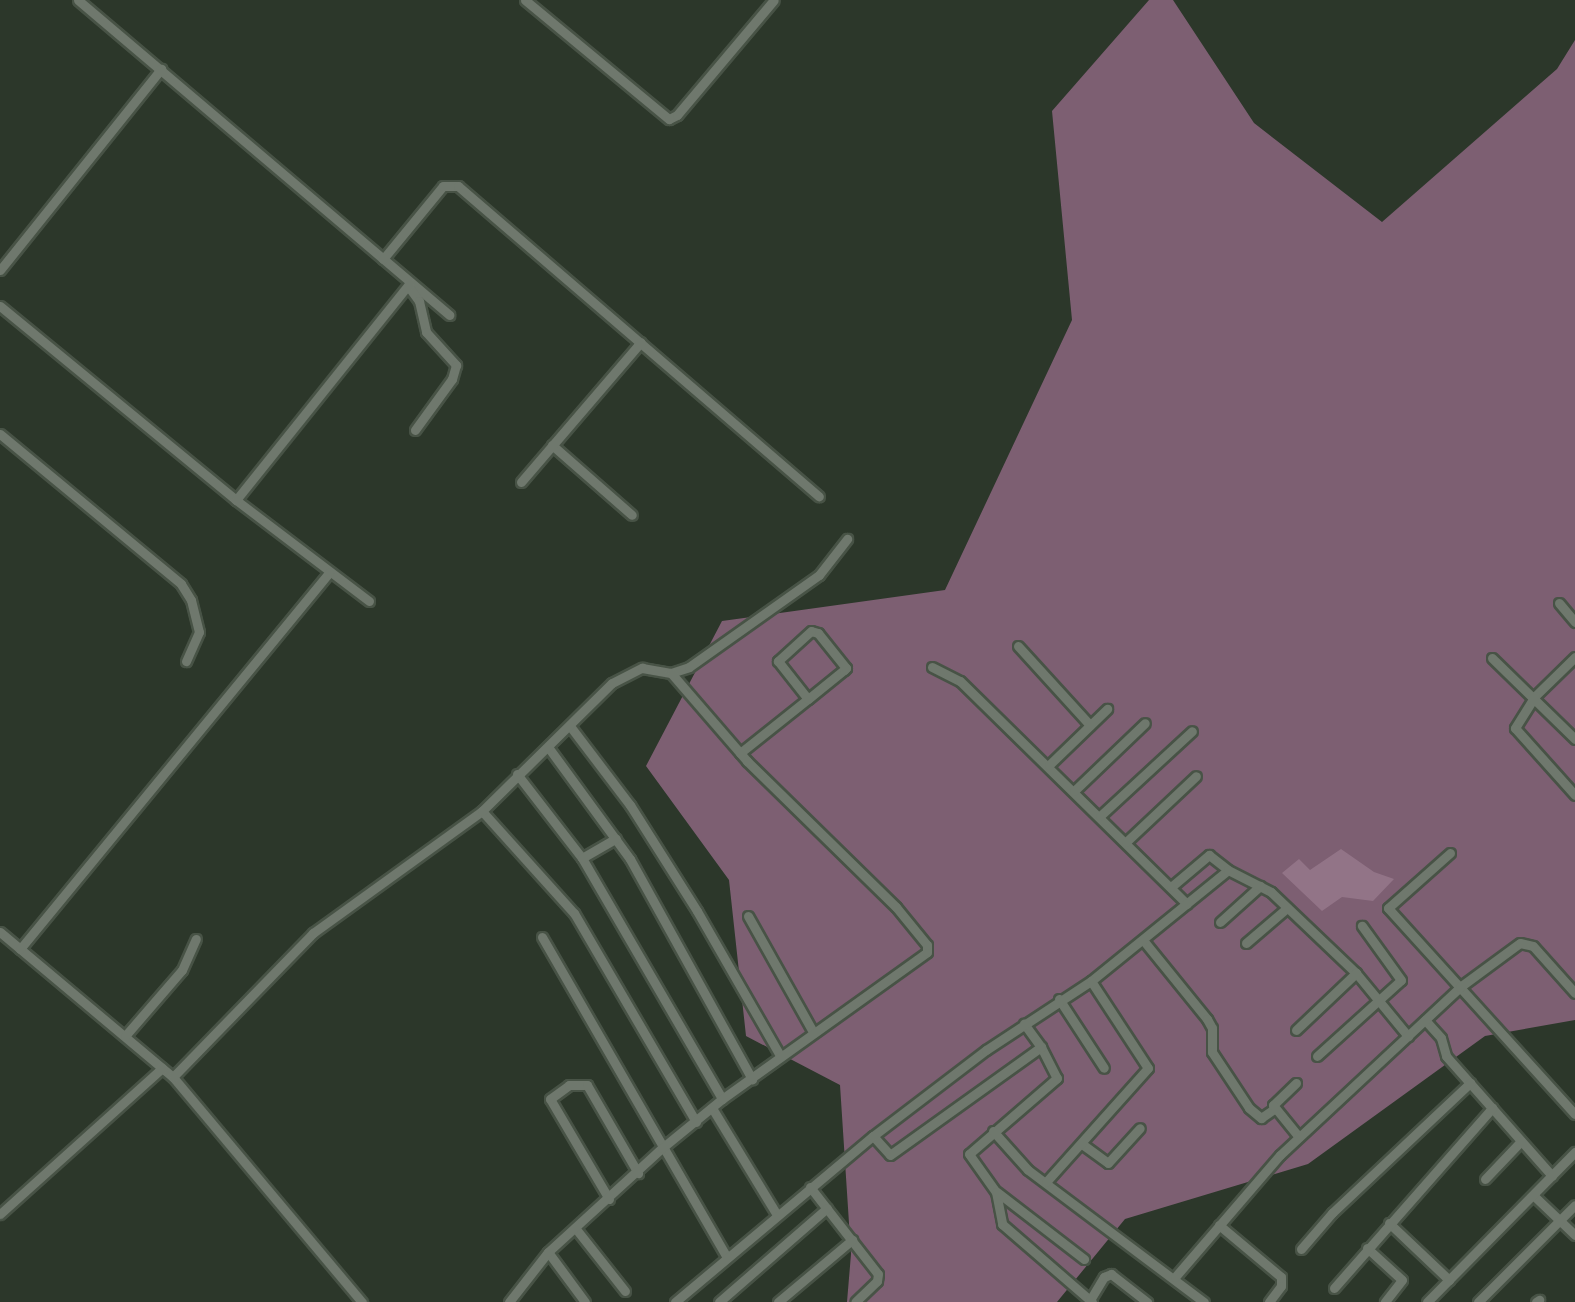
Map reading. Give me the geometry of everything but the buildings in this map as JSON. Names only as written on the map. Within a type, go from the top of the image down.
[{"type":"street","points":[[78,0],[383,259],[409,285],[450,315]]},
{"type":"street","points":[[525,0],[669,119],[677,115],[774,0]]},
{"type":"street","points":[[0,270],[161,69]]},
{"type":"street","points":[[383,259],[443,186],[451,183],[819,496]]},
{"type":"street","points":[[409,285],[417,296],[426,332],[456,365],[453,379],[415,430]]},
{"type":"street","points":[[236,500],[409,285]]},
{"type":"street","points":[[0,306],[236,500],[369,601]]},
{"type":"street","points":[[521,482],[641,342]]},
{"type":"street","points":[[0,434],[181,584],[191,600],[199,632],[186,661]]},
{"type":"street","points":[[552,445],[632,515]]},
{"type":"street","points":[[173,1077],[313,933],[482,811],[517,774],[624,674],[642,668],[671,673],[709,655],[819,575],[848,539]]},
{"type":"street","points":[[20,949],[330,573]]},
{"type":"street","points":[[1559,603],[1575,622]]},
{"type":"street","points":[[740,753],[808,699],[846,668],[811,631],[778,661],[808,699]]},
{"type":"street","points":[[1018,646],[1090,725]]},
{"type":"street","points":[[1575,657],[1535,696],[1515,728],[1575,795]]},
{"type":"street","points":[[1492,658],[1524,692],[1535,696],[1575,739]]},
{"type":"street","points":[[932,667],[960,681],[1049,765],[1187,904]]},
{"type":"street","points":[[512,1301],[548,1252],[638,1173],[662,1148],[722,1099],[813,1032],[925,956],[927,945],[896,906],[740,753],[671,673]]},
{"type":"street","points":[[1049,765],[1107,709]]},
{"type":"street","points":[[1074,791],[1145,723]]},
{"type":"street","points":[[570,726],[629,805],[697,911],[781,1057]]},
{"type":"street","points":[[1100,816],[1192,731]]},
{"type":"street","points":[[548,747],[616,838],[752,1079]]},
{"type":"street","points":[[517,774],[582,858],[722,1099]]},
{"type":"street","points":[[1126,842],[1196,776]]},
{"type":"street","points":[[482,811],[574,913],[696,1122]]},
{"type":"street","points":[[582,858],[616,838]]},
{"type":"street","points":[[1450,853],[1388,906],[1575,1114]]},
{"type":"street","points":[[1171,887],[1209,855],[1228,870],[1260,887],[1287,908],[1356,973],[1408,1036]]},
{"type":"street","points":[[675,1302],[726,1256],[873,1136],[1059,999],[1091,981],[1228,870]]},
{"type":"street","points":[[1220,922],[1260,887]]},
{"type":"street","points":[[1245,943],[1287,908]]},
{"type":"street","points":[[748,916],[813,1032]]},
{"type":"street","points":[[1317,1056],[1381,1002],[1401,976],[1362,926]]},
{"type":"street","points":[[0,932],[173,1077],[362,1302]]},
{"type":"street","points":[[542,937],[726,1256]]},
{"type":"street","points":[[125,1036],[182,970],[196,939]]},
{"type":"street","points":[[1143,940],[1207,1019],[1212,1028],[1212,1052],[1250,1108],[1261,1118],[1274,1109]]},
{"type":"street","points":[[1175,1277],[1299,1137],[1460,987],[1524,941],[1575,993]]},
{"type":"street","points":[[1296,1030],[1356,973]]},
{"type":"street","points":[[1046,1182],[1148,1068],[1091,981]]},
{"type":"street","points":[[1059,999],[1104,1068]]},
{"type":"street","points":[[1425,1020],[1441,1038],[1446,1056],[1552,1176]]},
{"type":"street","points":[[1024,1024],[1041,1047],[1057,1078],[969,1154],[995,1190],[1084,1259]]},
{"type":"street","points":[[873,1136],[890,1156],[1041,1047]]},
{"type":"street","points":[[0,1214],[162,1068]]},
{"type":"street","points":[[1296,1083],[1274,1102],[1274,1109],[1299,1137]]},
{"type":"street","points":[[1301,1249],[1332,1213],[1470,1083]]},
{"type":"street","points":[[609,1199],[551,1098],[569,1085],[587,1085],[638,1173]]},
{"type":"street","points":[[712,1108],[777,1215]]},
{"type":"street","points":[[1334,1288],[1492,1108]]},
{"type":"street","points":[[1082,1144],[1108,1163],[1140,1128]]},
{"type":"street","points":[[993,1131],[1023,1166],[1175,1277],[1204,1302]]},
{"type":"street","points":[[1485,1179],[1521,1141]]},
{"type":"street","points":[[1427,1302],[1575,1152]]},
{"type":"street","points":[[810,1187],[879,1277],[855,1302]]},
{"type":"street","points":[[995,1190],[1002,1224],[1091,1301],[1104,1277],[1111,1274],[1147,1302]]},
{"type":"street","points":[[1533,1195],[1575,1235]]},
{"type":"street","points":[[1478,1302],[1575,1205]]},
{"type":"street","points":[[719,1302],[827,1208]]},
{"type":"street","points":[[1389,1223],[1449,1280]]},
{"type":"street","points":[[1219,1225],[1281,1277],[1281,1286],[1269,1302]]},
{"type":"street","points":[[576,1228],[625,1291]]},
{"type":"street","points":[[778,1302],[852,1240]]},
{"type":"street","points":[[1367,1248],[1402,1280],[1385,1302]]},
{"type":"street","points":[[548,1252],[585,1302]]},
{"type":"shaded area","points":[[1149,0],[1173,0],[1254,123],[1382,222],[1557,69],[1575,40],[1575,1020],[1485,1036],[1308,1164],[1125,1219],[1057,1302],[847,1302],[851,1254],[840,1085],[746,1036],[729,880],[646,766],[722,621],[945,590],[1072,320],[1052,111]]},
{"type":"shaded area","points":[[1341,849],[1374,872],[1394,879],[1373,901],[1342,897],[1322,911],[1282,873],[1299,859],[1310,870]]}]
